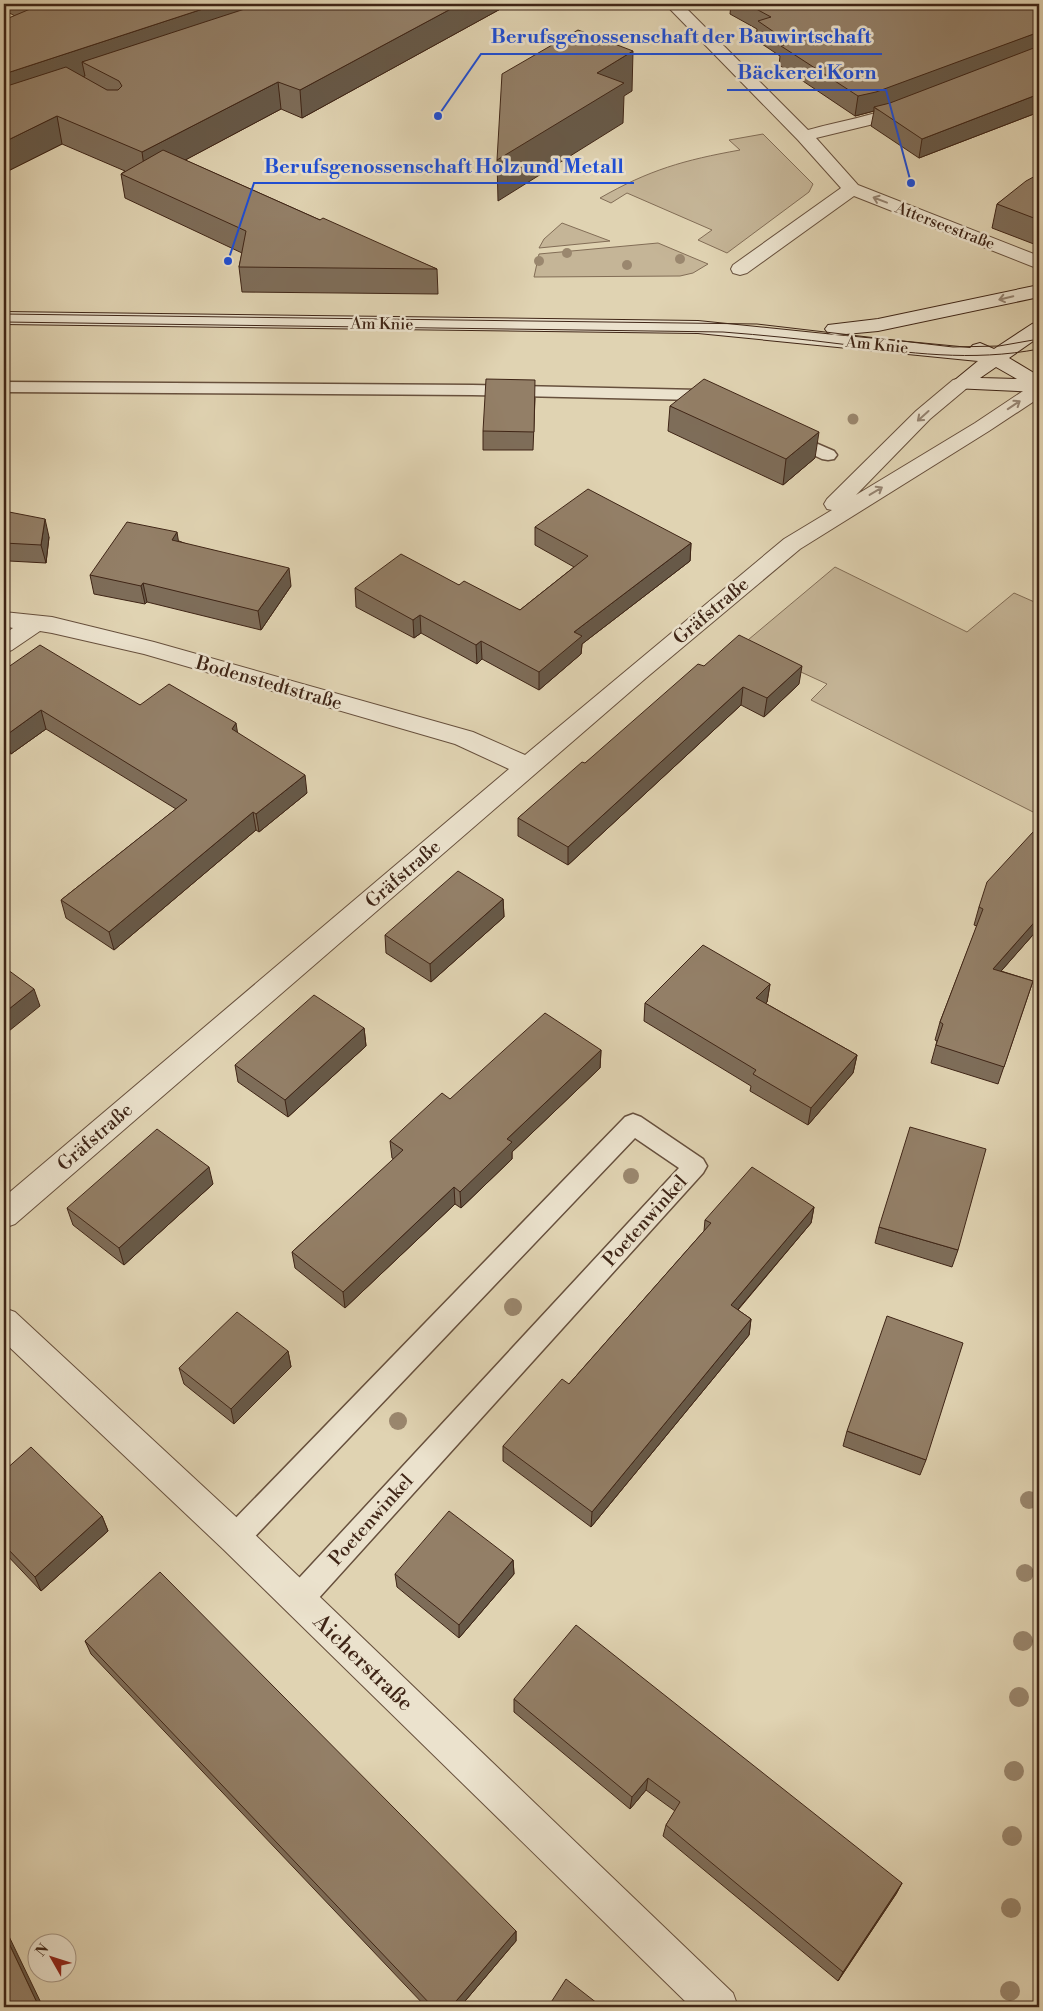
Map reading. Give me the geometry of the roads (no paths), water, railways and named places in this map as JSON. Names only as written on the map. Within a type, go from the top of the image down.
[{"type":"street","points":[[676,7],[699,4]]},
{"type":"street","name":"Atterseestraße","points":[[676,7],[804,136],[852,189],[1039,263]]},
{"type":"street","points":[[804,136],[880,117],[924,101]]},
{"type":"street","points":[[740,269],[852,189]]},
{"type":"street","name":"Am Knie","points":[[759,334],[878,325],[1039,290]]},
{"type":"street","name":"Am Knie","points":[[4,318],[698,327],[996,357]]},
{"type":"street","points":[[878,325],[936,332],[968,343],[996,357],[1039,386]]},
{"type":"street","name":"Gräfstraße","points":[[4,1215],[638,672],[805,534],[910,428],[960,384],[1039,328]]},
{"type":"street","points":[[960,384],[1039,386]]},
{"type":"street","name":"Gräfstraße","points":[[805,534],[982,427],[1039,386]]},
{"type":"street","name":"Bodenstedtstraße","points":[[4,619],[36,622],[146,647],[454,736],[528,767]]},
{"type":"street","points":[[4,646],[36,622]]},
{"type":"street","name":"Aicherstraße","points":[[4,1322],[235,1538],[719,2007]]},
{"type":"lane","points":[[4,387],[472,390],[699,395],[725,407]]},
{"type":"lane","points":[[776,430],[828,454]]},
{"type":"lane","name":"Poetenwinkel","points":[[235,1538],[633,1124],[695,1166],[298,1600]]},
{"type":"tram line","points":[[4,314],[757,324],[953,347],[999,346],[1039,339]]},
{"type":"tram line","points":[[4,322],[723,332],[915,353],[965,356],[1014,353],[1039,349]]},
{"type":"place","name":"Berufsgenossenschaft der Bauwirtschaft","points":[[438,116]]},
{"type":"place","name":"Bäckerei Korn","points":[[911,183]]},
{"type":"place","name":"Berufsgenossenschaft Holz und Metall","points":[[228,261]]}]
